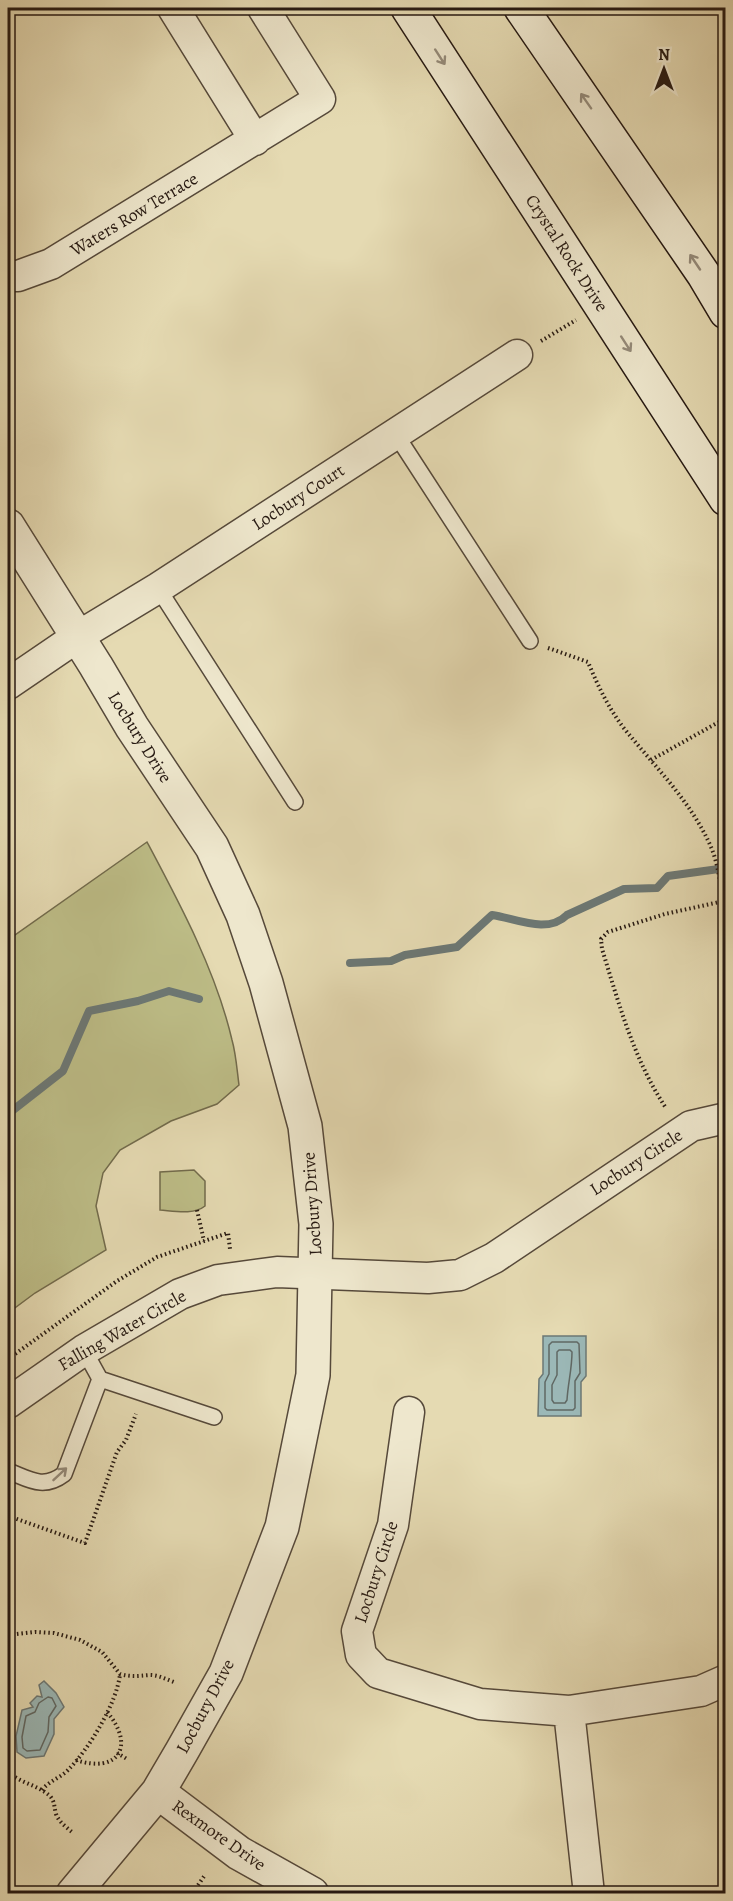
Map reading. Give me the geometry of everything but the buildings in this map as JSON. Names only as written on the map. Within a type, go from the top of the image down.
[{"type":"street","points":[[173,8],[255,140]]},
{"type":"street","name":"Waters Row Terrace","points":[[8,276],[18,276],[51,264],[320,99],[263,8]]},
{"type":"street","name":"Crystal Rock Drive","points":[[408,8],[726,499]]},
{"type":"street","points":[[521,8],[704,275],[726,312]]},
{"type":"street","name":"Locbury Court","points":[[8,684],[77,637],[158,588],[518,355]]},
{"type":"street","name":"Locbury Drive","points":[[8,526],[132,727],[212,847],[243,915],[266,982],[305,1126],[316,1224],[313,1376],[282,1527],[226,1673],[158,1792],[73,1893]]},
{"type":"street","name":"Locbury Circle","points":[[316,1273],[428,1278],[460,1275],[494,1258],[691,1126],[726,1118]]},
{"type":"street","name":"Falling Water Circle","points":[[8,1403],[84,1350],[180,1294],[218,1280],[267,1273],[316,1273]]},
{"type":"street","name":"Locbury Circle","points":[[409,1412],[393,1525],[357,1631],[361,1654],[378,1673],[480,1704],[569,1711],[700,1691],[726,1680]]},
{"type":"street","points":[[569,1711],[589,1893]]},
{"type":"street","name":"Rexmore Drive","points":[[158,1792],[239,1853],[312,1893]]},
{"type":"lane","points":[[395,433],[530,641]]},
{"type":"lane","points":[[158,588],[295,802]]},
{"type":"lane","points":[[84,1350],[100,1379],[214,1417]]},
{"type":"lane","points":[[8,1470],[37,1482],[52,1481],[64,1474],[100,1379]]},
{"type":"path","points":[[518,355],[578,318]]},
{"type":"path","points":[[530,641],[588,663],[603,697],[623,727],[668,780],[700,826],[712,849],[724,901],[665,914],[608,932],[601,939],[628,1033],[654,1091],[681,1132]]},
{"type":"path","points":[[651,760],[726,718]]},
{"type":"path","points":[[197,1210],[204,1241]]},
{"type":"path","points":[[8,1516],[85,1543],[117,1452],[126,1440],[144,1394]]},
{"type":"path","points":[[8,1635],[35,1632],[54,1633],[80,1640],[102,1652],[120,1674],[138,1678],[150,1675],[159,1676],[174,1682]]},
{"type":"path","points":[[42,1790],[68,1770],[76,1760],[115,1698],[120,1674]]},
{"type":"path","points":[[76,1760],[90,1765],[105,1764],[114,1759],[121,1748],[122,1738],[119,1726],[107,1712]]},
{"type":"path","points":[[117,1753],[127,1759]]},
{"type":"path","points":[[8,1772],[42,1790],[51,1798],[55,1804],[56,1815],[72,1832]]},
{"type":"path","points":[[188,1893],[205,1875]]},
{"type":"green space","points":[[147,842],[184,914],[217,989],[233,1045],[239,1085],[217,1104],[171,1121],[120,1150],[103,1173],[96,1206],[106,1250],[35,1293],[8,1313],[8,940]]},
{"type":"green space","points":[[194,1170],[205,1181],[205,1206],[195,1211],[160,1210],[160,1172]]},
{"type":"water","points":[[543,1336],[586,1336],[586,1376],[581,1382],[581,1416],[538,1416],[539,1379],[543,1374]]},
{"type":"water","points":[[44,1681],[56,1693],[64,1707],[54,1719],[54,1734],[44,1756],[26,1758],[17,1752],[16,1736],[22,1710],[33,1707],[30,1703],[37,1696],[42,1697],[39,1685]]},
{"type":"waterway","points":[[350,963],[391,961],[405,955],[457,947],[492,915],[531,924],[550,924],[624,889],[657,888],[668,876],[726,868]]},
{"type":"waterway","points":[[8,1114],[63,1071],[89,1011],[138,1001],[169,991],[199,999]]}]
